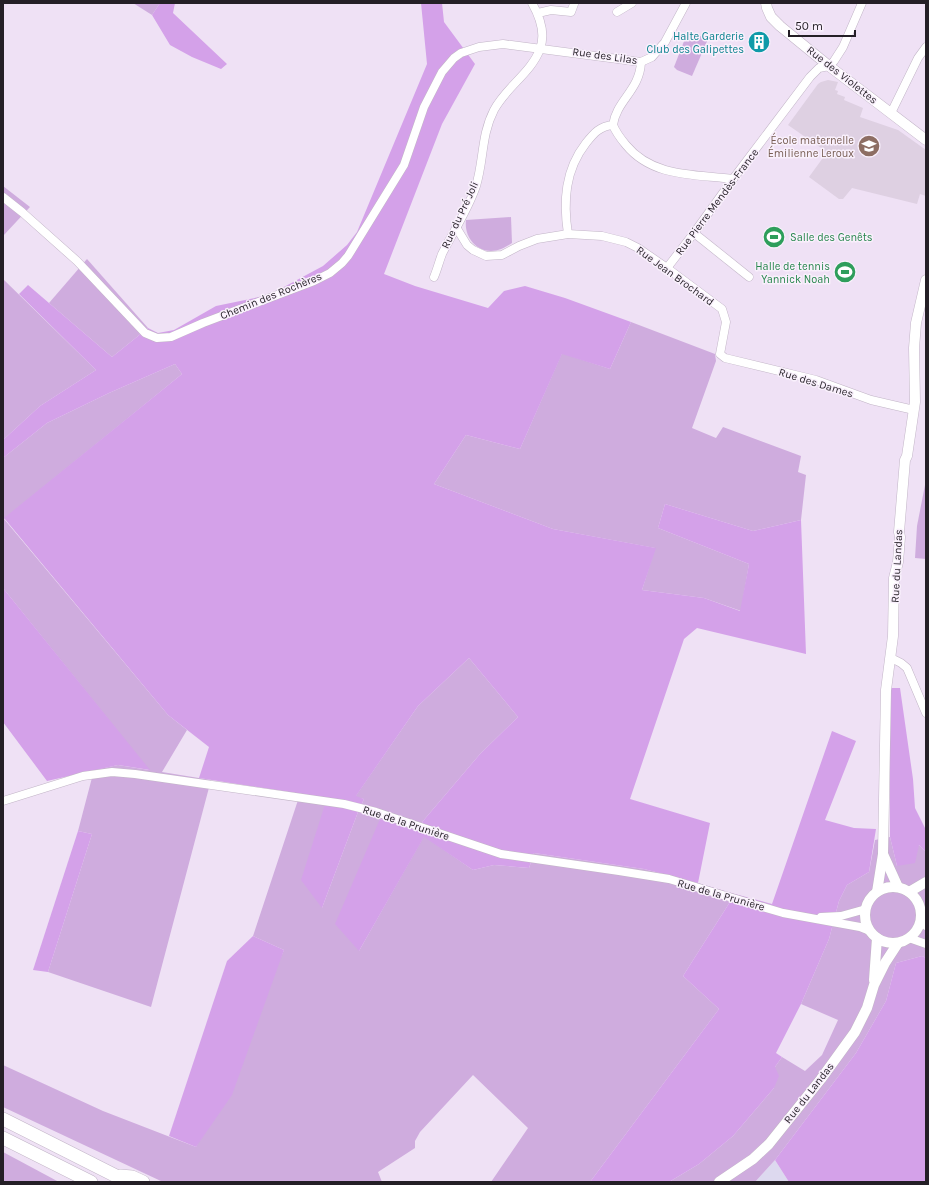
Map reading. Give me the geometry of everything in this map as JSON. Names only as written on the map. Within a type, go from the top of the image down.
[{"type":"highway","points":[[3,1119],[128,1182]]},
{"type":"highway","points":[[3,1138],[91,1182]]},
{"type":"highway","points":[[47,1160],[60,1175],[73,1182]]},
{"type":"highway","points":[[116,1176],[132,1177],[143,1182]]},
{"type":"street","points":[[532,3],[538,13],[542,33],[540,49]]},
{"type":"street","points":[[617,12],[632,3]]},
{"type":"street","name":"Rue des Violettes","points":[[766,3],[771,17],[829,66],[926,140]]},
{"type":"street","points":[[829,66],[843,47],[862,3]]},
{"type":"street","points":[[538,13],[551,10],[571,12],[574,4]]},
{"type":"street","name":"Rue des Lilas","points":[[540,49],[567,51],[641,62],[652,57],[665,42],[684,4]]},
{"type":"street","name":"Chemin des Rochères","points":[[3,198],[22,212],[77,261],[145,333],[157,338],[171,337],[203,323],[314,281],[330,273],[348,256],[404,165],[424,107],[442,72],[454,58],[467,50],[490,44],[503,44],[540,49]]},
{"type":"street","points":[[891,113],[918,58],[926,47]]},
{"type":"street","name":"Rue du Pré Joli","points":[[434,277],[441,256],[476,185],[487,125],[491,115],[499,100],[534,61],[540,49]]},
{"type":"street","points":[[641,62],[641,72],[634,87],[614,116],[613,124],[616,133],[631,151],[650,165],[676,173],[733,179]]},
{"type":"street","name":"Rue Pierre Mendès-France","points":[[667,268],[810,77],[819,68],[829,66]]},
{"type":"street","points":[[568,234],[565,217],[565,194],[574,163],[581,149],[599,128],[613,124]]},
{"type":"street","name":"Rue Jean Brochard","points":[[456,227],[467,245],[473,250],[480,254],[493,256],[502,255],[519,246],[537,240],[568,234],[602,236],[626,242],[638,248],[667,268],[722,310],[726,322],[720,354]]},
{"type":"street","points":[[694,233],[749,277]]},
{"type":"street","name":"Rue du Landas","points":[[877,892],[883,854],[886,690],[891,658],[894,578],[898,562],[905,460],[907,456],[914,410],[914,348],[916,323],[926,280]]},
{"type":"street","name":"Rue des Dames","points":[[720,354],[725,358],[816,380],[871,400],[914,410]]},
{"type":"street","points":[[891,658],[907,668],[926,713]]},
{"type":"street","name":"Rue de la Prunière","points":[[3,801],[83,776],[112,772],[344,804],[376,812],[501,854],[669,879],[783,913],[860,927],[873,934]]},
{"type":"street","name":"Rue du Landas","points":[[883,854],[898,887]]},
{"type":"street","points":[[909,892],[926,882]]},
{"type":"street","points":[[922,919],[919,904],[915,897],[909,892],[898,887],[884,888],[877,892],[868,902],[865,916],[873,934],[883,942],[898,943],[914,934],[922,919],[926,901]]},
{"type":"street","name":"Rue de la Prunière","points":[[806,917],[841,916],[866,908]]},
{"type":"street","name":"Rue du Landas","points":[[873,934],[874,985]]},
{"type":"street","points":[[909,938],[926,944]]},
{"type":"street","name":"Rue du Landas","points":[[719,1182],[753,1159],[769,1144],[821,1079],[855,1032],[867,1008],[874,985],[885,963],[898,943]]},
{"type":"shaded area","points":[[133,3],[160,3],[152,15]]},
{"type":"shaded area","points":[[160,3],[175,3],[173,13],[227,64],[221,69],[192,57],[170,45],[152,15]]},
{"type":"shaded area","points":[[421,3],[442,3],[444,22],[475,64],[442,124],[384,274],[415,286],[488,308],[504,291],[525,286],[565,298],[631,322],[610,369],[562,354],[520,449],[466,435],[434,484],[553,529],[656,548],[642,590],[704,598],[740,611],[749,564],[658,528],[665,504],[753,531],[801,520],[806,654],[697,628],[684,639],[630,799],[710,823],[698,883],[644,869],[534,853],[529,868],[494,865],[473,870],[424,837],[359,951],[335,924],[380,819],[418,831],[423,821],[480,754],[518,717],[469,658],[418,706],[356,796],[364,799],[322,908],[301,880],[327,798],[199,778],[209,747],[168,715],[4,518],[182,374],[175,364],[109,393],[47,423],[3,458],[3,440],[40,406],[96,370],[19,294],[28,285],[112,357],[148,328],[158,333],[174,330],[216,306],[269,295],[323,266],[347,245],[357,232],[427,64]]},
{"type":"shaded area","points":[[688,31],[708,39],[692,76],[677,70],[674,67]]},
{"type":"shaded area","name":"École maternelle Émilienne Leroux","points":[[828,80],[838,82],[835,90],[838,91],[837,94],[845,97],[844,100],[863,108],[860,117],[898,130],[926,150],[926,196],[920,194],[917,204],[852,188],[843,199],[839,199],[809,177],[825,155],[824,150],[788,125],[818,84]]},
{"type":"shaded area","points":[[3,186],[30,207],[3,236]]},
{"type":"shaded area","points":[[511,217],[512,243],[500,250],[491,251],[480,248],[472,242],[469,237],[466,220]]},
{"type":"shaded area","points":[[87,259],[148,328],[112,357],[49,303]]},
{"type":"shaded area","points":[[3,279],[96,370],[40,406],[3,440]]},
{"type":"shaded area","points":[[631,322],[715,354],[716,361],[692,428],[716,438],[723,427],[801,456],[798,472],[806,475],[801,520],[753,531],[665,504],[658,528],[749,564],[741,611],[704,598],[642,590],[655,548],[553,529],[434,484],[466,435],[520,449],[562,353],[610,369]]},
{"type":"shaded area","points":[[175,364],[182,374],[4,519],[168,715],[187,730],[162,772],[211,780],[151,1007],[48,972],[92,834],[78,831],[94,770],[118,765],[149,770],[3,588],[3,458],[47,423],[109,393]]},
{"type":"shaded area","points":[[925,485],[926,559],[915,558],[917,526]]},
{"type":"shaded area","points":[[3,588],[150,770],[118,765],[47,781],[3,722]]},
{"type":"shaded area","points":[[469,658],[518,717],[480,754],[423,821],[418,831],[380,819],[359,951],[424,836],[473,870],[494,865],[529,868],[534,853],[644,869],[735,894],[683,976],[719,1009],[590,1182],[491,1182],[528,1128],[473,1075],[420,1132],[415,1141],[415,1148],[378,1172],[382,1182],[163,1182],[3,1107],[3,1065],[103,1111],[196,1147],[284,950],[253,936],[300,794],[328,798],[322,908],[364,799],[355,797],[418,706]]},
{"type":"shaded area","points":[[890,688],[900,688],[913,779],[915,808],[926,830],[926,852],[919,845],[915,863],[897,866],[890,837]]},
{"type":"shaded area","points":[[832,731],[856,741],[825,820],[854,828],[876,829],[869,872],[847,885],[839,901],[829,939],[801,1004],[776,1053],[782,1057],[775,1067],[779,1076],[774,1088],[733,1136],[699,1164],[669,1182],[590,1182],[719,1009],[683,976],[735,894],[772,904]]},
{"type":"shaded area","points":[[78,831],[92,834],[48,972],[33,970]]},
{"type":"shaded area","points":[[890,837],[897,866],[919,845],[926,852],[926,958],[922,956],[896,963],[886,1001],[856,1053],[775,1160],[755,1182],[669,1182],[699,1164],[733,1136],[774,1088],[775,1067],[782,1057],[805,1071],[822,1055],[838,1020],[801,1004],[829,939],[839,901],[847,885],[869,872],[875,840]]},
{"type":"shaded area","points":[[253,936],[284,950],[232,1095],[196,1147],[169,1136],[227,961]]},
{"type":"shaded area","points":[[922,956],[926,958],[926,1182],[789,1182],[775,1160],[856,1053],[886,1001],[896,963]]},
{"type":"shaded area","points":[[3,1152],[59,1182],[3,1182]]},
{"type":"shaded area","points":[[775,1160],[789,1182],[755,1182]]},
{"type":"place","name":"Halte Garderie Club des Galipettes","points":[[759,42]]},
{"type":"place","name":"École maternelle Émilienne Leroux","points":[[869,146]]},
{"type":"place","name":"Salle des Genêts","points":[[774,237]]},
{"type":"place","name":"Halle de tennis Yannick Noah","points":[[845,272]]}]
